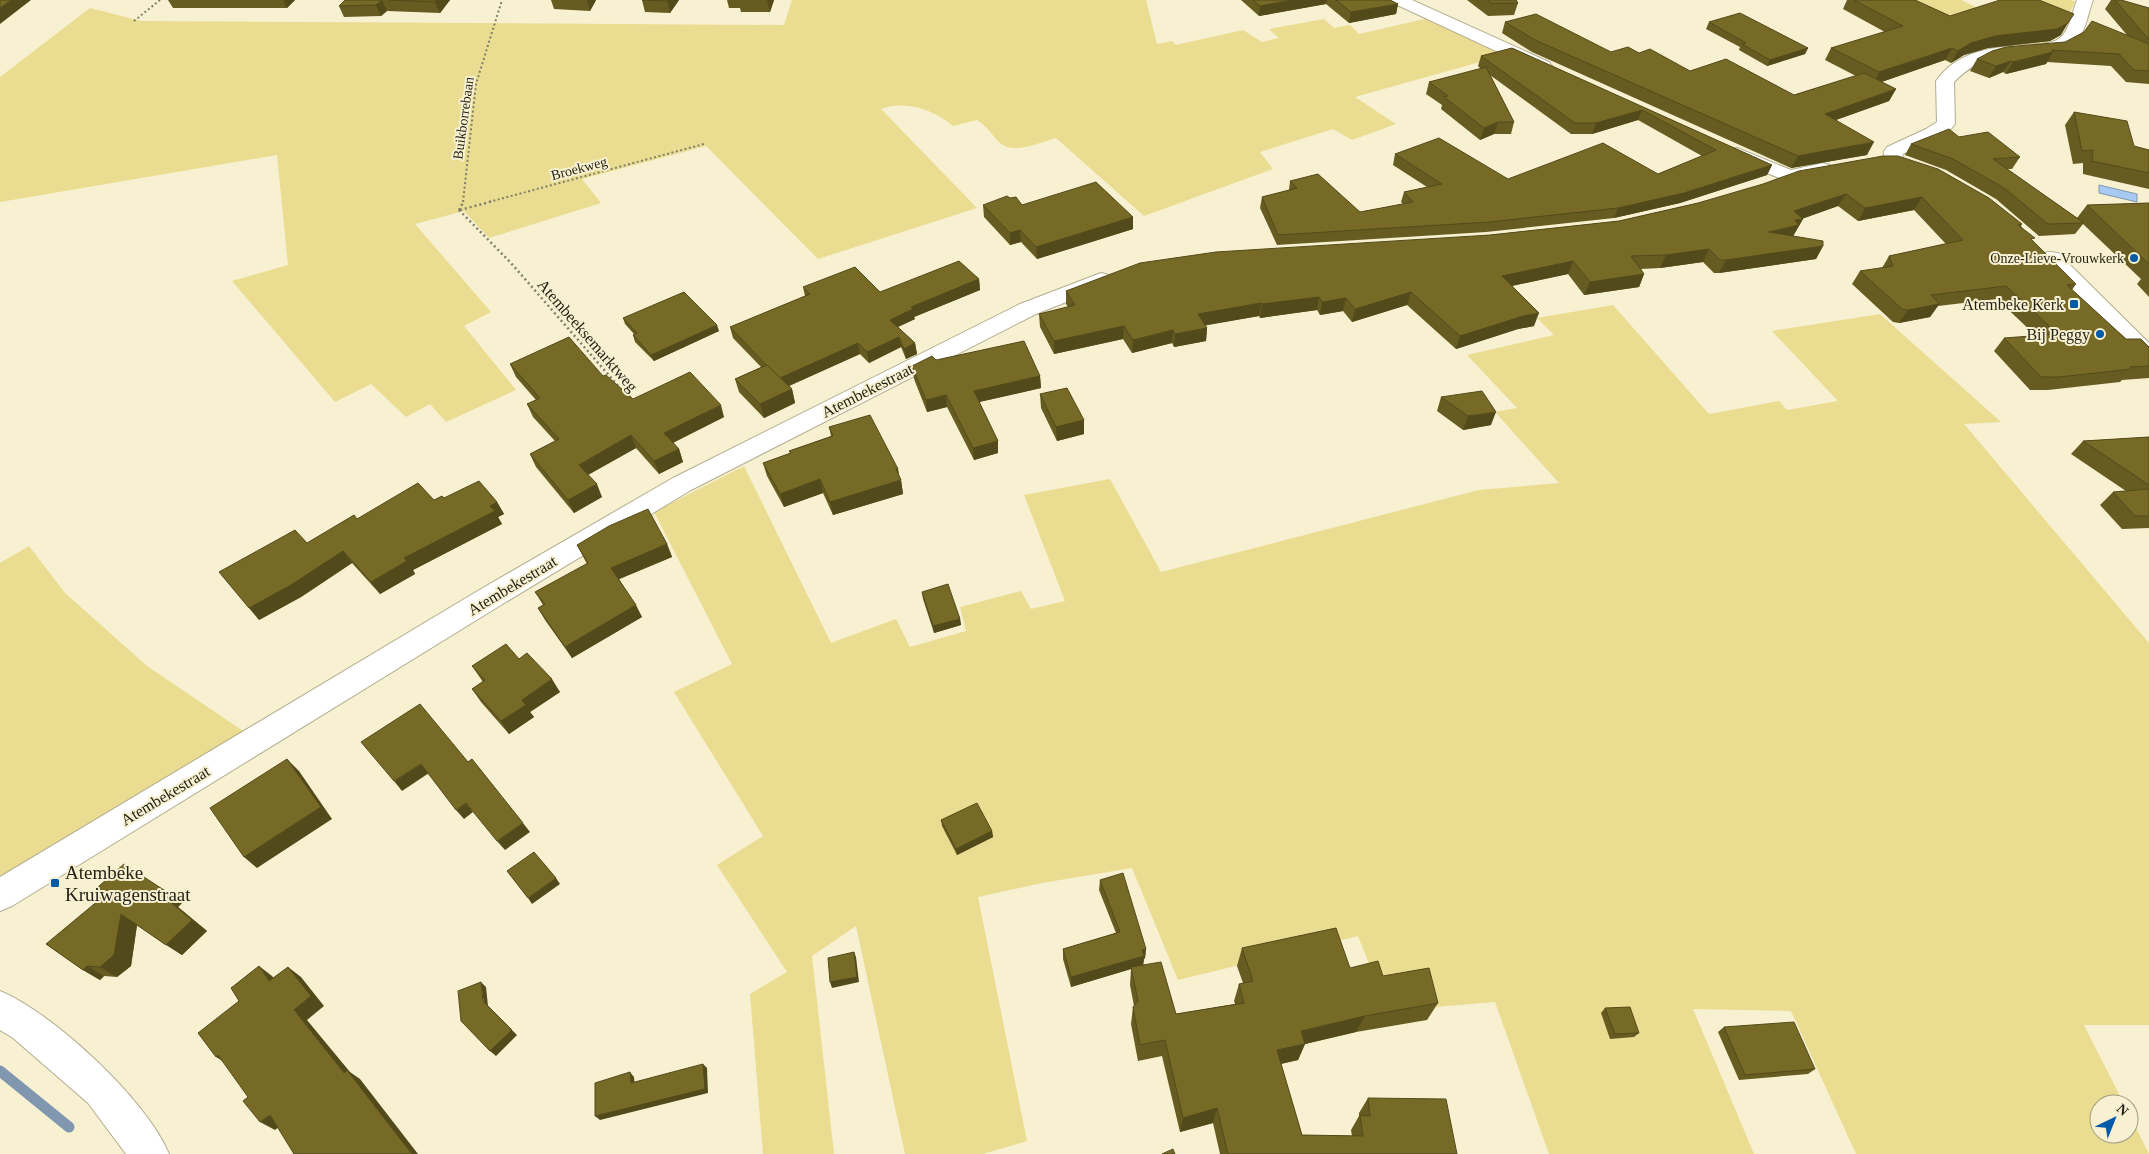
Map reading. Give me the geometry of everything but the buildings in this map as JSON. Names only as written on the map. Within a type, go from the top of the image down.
[{"type":"street","points":[[1399,0],[1561,74]]},
{"type":"street","points":[[1914,166],[1885,161],[1894,151],[1933,133],[1946,124],[1945,80],[1956,69],[1972,59],[1989,53],[2051,47],[2062,44],[2070,39],[2085,0]]},
{"type":"street","points":[[1719,146],[1789,176]]},
{"type":"street","points":[[1765,185],[1789,176],[1841,166]]},
{"type":"street","points":[[2037,246],[2149,356]]},
{"type":"street","name":"Atembekestraat","points":[[0,896],[482,602],[682,484],[1028,309],[1117,274]]},
{"type":"street","points":[[0,1008],[26,1025],[101,1090],[150,1154]]},
{"type":"path","points":[[134,21],[160,0]]},
{"type":"path","name":"Buikborrebaan","points":[[459,210],[464,200],[464,180],[471,142],[472,108],[476,84],[502,0]]},
{"type":"path","name":"Broekweg","points":[[459,210],[704,144]]},
{"type":"path","name":"Atembeeksemarktweg","points":[[459,210],[511,263],[622,390]]},
{"type":"shaded area","points":[[792,0],[1146,0],[1157,44],[1172,41],[1176,45],[1243,30],[1262,42],[1279,38],[1269,29],[1324,19],[1334,28],[1350,25],[1359,34],[1429,18],[1505,55],[1355,97],[1396,124],[1352,140],[1333,129],[1260,152],[1273,169],[1144,216],[1056,138],[1027,147],[1012,148],[999,142],[977,120],[953,126],[937,115],[919,108],[890,106],[881,109],[977,208],[818,259],[706,146],[582,179],[601,203],[489,238],[464,211],[415,224],[491,312],[464,326],[516,390],[446,422],[430,404],[406,417],[371,384],[335,402],[232,281],[288,265],[277,155],[0,202],[0,77],[90,8],[141,21],[784,25]]},
{"type":"shaded area","points":[[1893,0],[1961,0],[2053,43],[1997,48]]},
{"type":"shaded area","points":[[2008,0],[2071,0],[2075,2],[2065,23]]},
{"type":"shaded area","points":[[1613,305],[1709,414],[1779,401],[1787,410],[1838,401],[1772,331],[1880,314],[2001,422],[1964,424],[2149,643],[2149,1025],[2084,1025],[2119,1094],[2089,1094],[2089,1144],[2139,1144],[2139,1134],[2149,1154],[1856,1154],[1791,1011],[1693,1009],[1754,1154],[1549,1154],[1495,1002],[1388,1011],[1358,936],[1178,980],[1132,868],[1042,883],[978,897],[1027,1141],[983,1154],[905,1154],[856,926],[812,956],[834,1154],[763,1154],[750,994],[787,972],[717,865],[763,836],[674,692],[732,664],[654,512],[744,466],[831,643],[896,619],[910,647],[966,631],[960,607],[1021,591],[1031,609],[1065,601],[1024,495],[1110,479],[1161,572],[1479,490],[1559,483],[1495,412],[1517,408],[1467,355],[1554,335],[1537,318]]},
{"type":"shaded area","points":[[29,546],[65,593],[147,666],[246,733],[0,880],[0,563]]},
{"type":"water","points":[[2099,185],[2137,194],[2137,202],[2099,193]]},
{"type":"waterway","points":[[0,1071],[69,1127]]},
{"type":"place","name":"Onze-Lieve-Vrouwkerk","points":[[2134,258]]},
{"type":"place","name":"Atembeke Kerk","points":[[2074,304]]},
{"type":"place","name":"Bij Peggy","points":[[2100,334]]},
{"type":"place","name":"Atembeke Kruiwagenstraat","points":[[55,883]]}]
